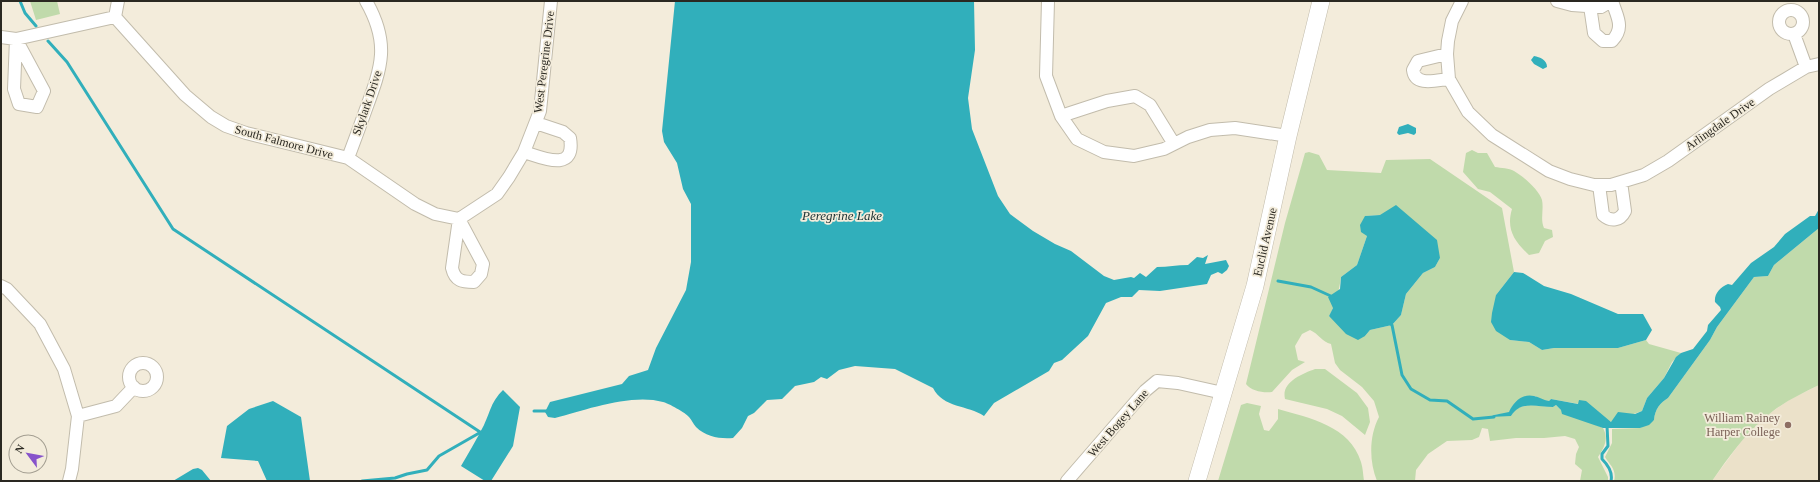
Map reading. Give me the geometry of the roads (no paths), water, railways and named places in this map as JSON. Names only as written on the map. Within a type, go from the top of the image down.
[{"type":"main road","name":"Euclid Avenue","points":[[1197,481],[1254,286],[1288,136],[1321,1]]},
{"type":"street","points":[[1,37],[16,39],[115,17],[118,1]]},
{"type":"street","name":"Skylark Drive","points":[[348,158],[378,78],[381,54],[380,37],[374,17],[366,1]]},
{"type":"street","name":"West Peregrine Drive","points":[[459,219],[497,194],[509,178],[524,152],[540,112],[551,1]]},
{"type":"street","points":[[1048,1],[1046,76],[1061,116],[1077,139],[1104,152],[1134,156],[1164,149],[1188,137],[1210,130],[1235,128],[1288,136]]},
{"type":"street","points":[[1447,54],[1418,61],[1413,70],[1415,77],[1421,81],[1449,79],[1447,54],[1448,41],[1452,21],[1462,1]]},
{"type":"street","points":[[1557,1],[1572,5],[1590,6],[1601,8],[1611,1],[1620,24],[1619,34],[1612,41],[1603,41],[1594,33],[1590,6]]},
{"type":"street","name":"South Falmore Drive","points":[[115,17],[185,95],[210,117],[226,126],[246,133],[348,158],[415,204],[435,214],[459,219]]},
{"type":"street","points":[[1794,34],[1806,67]]},
{"type":"street","points":[[16,39],[44,91],[38,107],[19,104],[14,89],[16,39]]},
{"type":"street","name":"Arlingdale Drive","points":[[1449,79],[1468,112],[1492,135],[1549,170],[1570,179],[1599,185],[1611,185],[1644,175],[1668,161],[1769,90],[1806,67],[1819,64]]},
{"type":"street","points":[[1061,116],[1107,101],[1134,96],[1150,105],[1174,144]]},
{"type":"street","name":"West Peregrine Drive","points":[[524,152],[552,161],[564,160],[569,154],[571,145],[570,138],[563,132],[536,123]]},
{"type":"street","points":[[1599,185],[1603,214],[1611,220],[1615,220],[1620,218],[1625,210],[1621,182]]},
{"type":"street","points":[[459,219],[483,264],[481,274],[474,282],[458,280],[454,276],[452,268],[459,219]]},
{"type":"street","points":[[1,286],[7,289],[40,324],[64,369],[78,416],[72,469],[69,481]]},
{"type":"street","name":"West Bogey Lane","points":[[1067,481],[1145,391],[1157,381],[1178,383],[1223,393]]},
{"type":"street","points":[[78,416],[116,406],[134,387]]},
{"type":"water","name":"Peregrine Lake","points":[[675,1],[974,1],[975,50],[968,98],[972,129],[998,196],[1010,214],[1033,231],[1055,244],[1071,251],[1104,276],[1114,280],[1131,277],[1134,278],[1140,273],[1146,277],[1157,267],[1188,265],[1197,257],[1203,258],[1208,255],[1205,264],[1226,260],[1229,266],[1222,274],[1218,272],[1211,275],[1207,284],[1160,291],[1139,290],[1132,297],[1121,297],[1106,303],[1088,336],[1062,360],[1054,363],[1049,371],[994,403],[984,416],[978,412],[949,403],[937,394],[933,388],[895,369],[855,366],[839,370],[827,379],[821,377],[814,382],[795,386],[782,399],[767,400],[754,413],[748,416],[742,428],[733,438],[718,438],[704,433],[696,427],[687,415],[673,406],[651,400],[623,401],[594,407],[555,418],[548,417],[545,412],[550,402],[622,384],[629,376],[648,370],[656,348],[686,290],[691,262],[691,204],[683,189],[677,163],[664,142],[662,131]]},
{"type":"water","points":[[1534,56],[1543,59],[1546,62],[1547,67],[1543,69],[1534,64],[1531,60]]},
{"type":"water","points":[[1408,124],[1416,128],[1416,133],[1414,135],[1408,133],[1399,135],[1397,133],[1399,127]]},
{"type":"water","points":[[1396,205],[1437,240],[1440,258],[1435,267],[1423,273],[1406,294],[1401,315],[1392,325],[1370,330],[1365,336],[1358,340],[1346,334],[1329,316],[1333,308],[1328,297],[1340,289],[1341,277],[1357,265],[1367,236],[1361,232],[1360,225],[1365,216],[1380,215]]},
{"type":"water","points":[[1819,209],[1819,228],[1774,265],[1768,276],[1754,277],[1668,398],[1658,407],[1654,420],[1649,425],[1640,428],[1603,428],[1562,414],[1561,410],[1556,405],[1553,407],[1524,406],[1515,411],[1511,416],[1490,417],[1509,412],[1518,400],[1522,397],[1530,395],[1549,401],[1551,399],[1578,404],[1579,400],[1586,401],[1611,422],[1618,412],[1635,414],[1642,411],[1647,398],[1664,378],[1676,357],[1681,353],[1693,349],[1707,331],[1708,325],[1721,310],[1715,302],[1715,296],[1718,291],[1728,284],[1732,285],[1751,263],[1774,247],[1785,234],[1810,216],[1815,216]]},
{"type":"water","points":[[1514,272],[1523,273],[1544,286],[1571,294],[1618,314],[1643,314],[1652,330],[1646,340],[1618,348],[1554,348],[1542,350],[1529,342],[1510,340],[1496,331],[1491,322],[1496,295]]},
{"type":"water","points":[[503,390],[520,407],[513,446],[491,481],[485,481],[461,466],[484,425],[494,402]]},
{"type":"water","points":[[273,401],[301,417],[310,481],[267,481],[258,461],[221,458],[227,426],[249,409]]},
{"type":"water","points":[[198,468],[202,470],[211,481],[173,481],[193,469]]},
{"type":"waterway","points":[[20,1],[25,13],[36,26]]},
{"type":"waterway","points":[[48,41],[67,62],[173,229],[480,432]]},
{"type":"waterway","points":[[1278,281],[1311,287],[1333,297]]},
{"type":"waterway","points":[[1389,323],[1392,325],[1402,375],[1411,389],[1430,400],[1447,401],[1473,419],[1494,417]]},
{"type":"waterway","points":[[534,411],[548,411]]},
{"type":"waterway","points":[[1607,426],[1608,446],[1602,454],[1602,459],[1610,469],[1611,481]]},
{"type":"waterway","points":[[362,481],[395,478],[427,470],[439,456],[481,432]]},
{"type":"place","name":"William Rainey Harper College","points":[[1788,425]]}]
